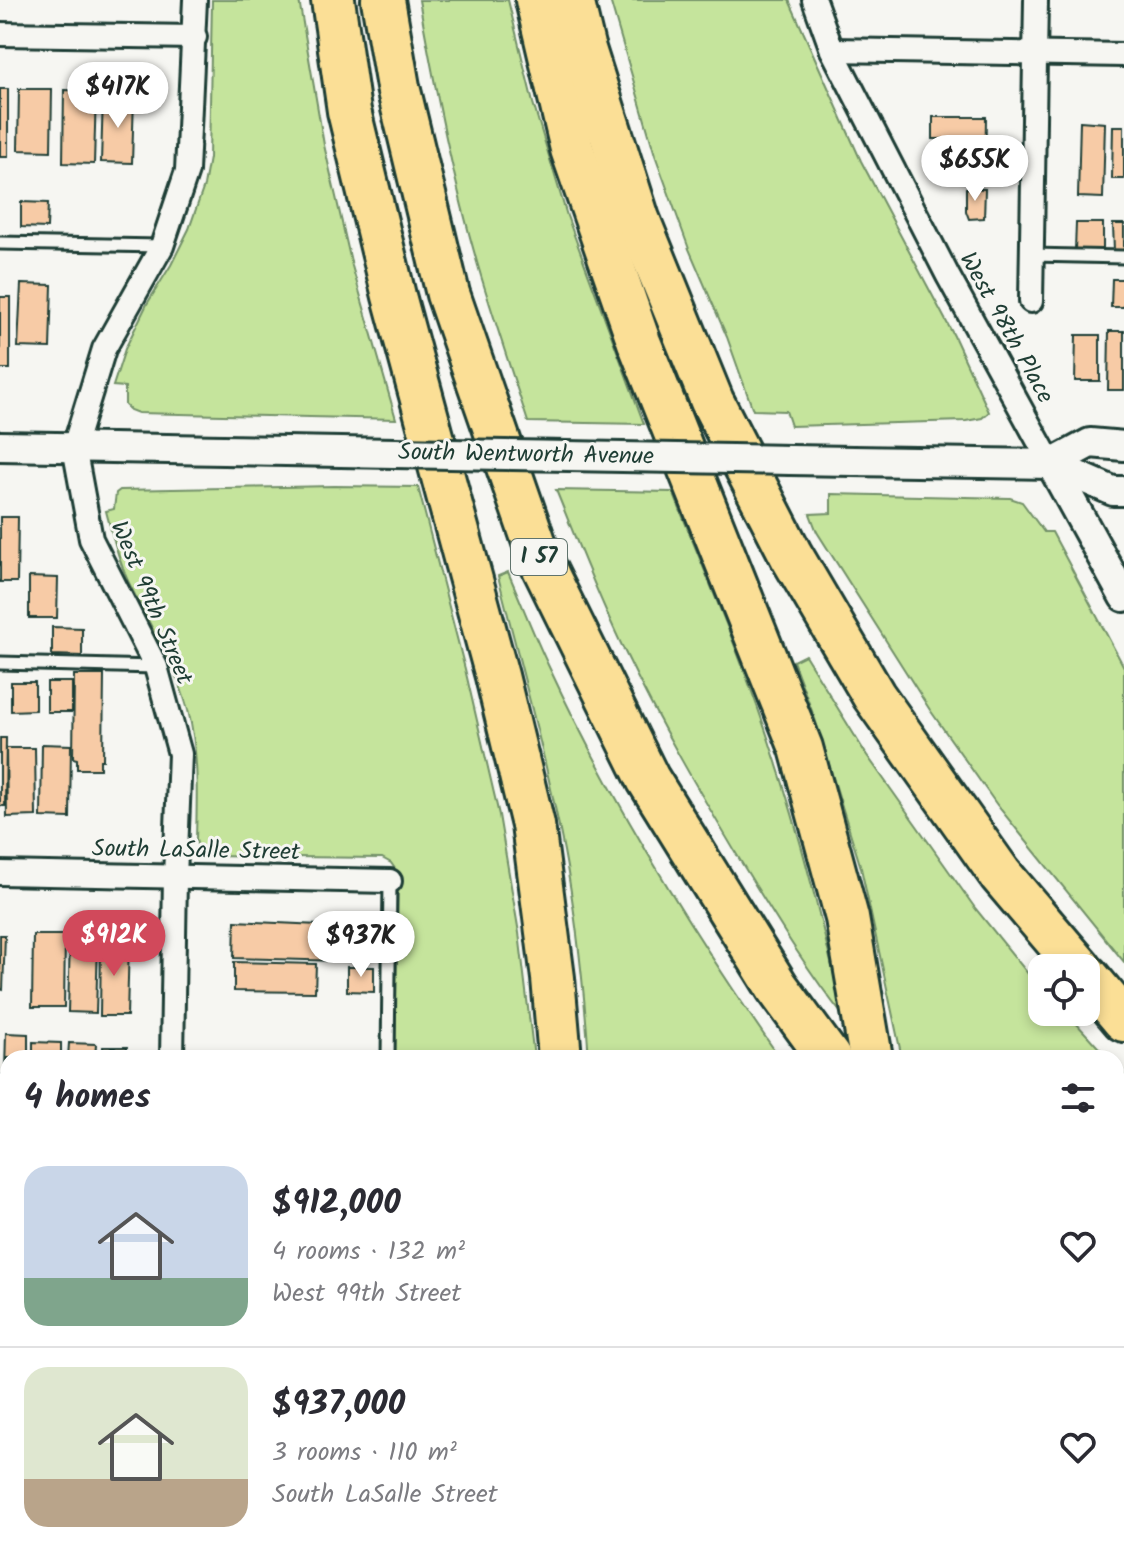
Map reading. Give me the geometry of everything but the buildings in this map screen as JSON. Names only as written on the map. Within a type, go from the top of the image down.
[{"type":"highway","points":[[333,0],[349,111],[394,296],[497,676],[533,825],[559,1050]]},
{"type":"highway","name":"I 57","points":[[383,0],[398,87],[448,294],[541,562],[648,779],[777,987],[823,1050]]},
{"type":"highway","points":[[537,0],[572,149],[639,342],[801,748],[847,918],[870,1050]]},
{"type":"highway","points":[[572,0],[583,46],[638,219],[712,401],[791,555],[874,696],[1000,874],[1068,954]]},
{"type":"highway","points":[[1100,992],[1124,1020]]},
{"type":"street","name":"West 99th Street","points":[[172,1050],[180,754],[156,667],[91,539],[74,447],[104,349],[162,246],[187,171],[195,0]]},
{"type":"street","name":"West 98th Place","points":[[814,0],[832,50],[948,276],[1051,464]]},
{"type":"street","points":[[1031,301],[1036,0]]},
{"type":"street","points":[[0,34],[195,37]]},
{"type":"street","points":[[832,50],[1124,55]]},
{"type":"street","name":"South Wentworth Avenue","points":[[1051,464],[1090,443],[1124,446]]},
{"type":"street","name":"South Wentworth Avenue","points":[[0,446],[1051,464],[1113,491],[1124,491]]},
{"type":"street","points":[[1051,464],[1124,597]]},
{"type":"street","name":"South LaSalle Street","points":[[0,873],[390,881]]},
{"type":"lane","points":[[0,243],[162,246]]},
{"type":"lane","points":[[1032,255],[1124,257]]},
{"type":"lane","points":[[0,663],[156,667]]},
{"type":"lane","points":[[388,1050],[390,881]]},
{"type":"green space","points":[[212,0],[299,0],[324,145],[352,266],[396,419],[138,413],[125,405],[125,387],[113,386],[125,349],[189,229],[204,186],[209,158]]},
{"type":"green space","points":[[419,0],[508,0],[533,103],[567,216],[644,424],[528,422],[462,208]]},
{"type":"green space","points":[[610,0],[789,0],[861,161],[954,336],[989,412],[982,418],[966,421],[791,426],[786,411],[753,410],[655,155]]},
{"type":"green space","points":[[418,487],[499,815],[519,933],[533,1050],[395,1050],[398,873],[391,863],[382,858],[206,856],[198,850],[196,758],[192,726],[183,693],[169,661],[124,573],[106,511],[114,509],[116,493],[120,490]]},
{"type":"green space","points":[[556,490],[673,492],[738,654],[784,786],[844,1017],[779,923],[667,733],[615,632]]},
{"type":"green space","points":[[831,494],[1010,498],[1022,502],[1044,532],[1052,532],[1124,667],[1124,962],[997,805],[930,710],[817,532],[810,514],[831,513]]},
{"type":"green space","points":[[508,572],[549,667],[627,818],[716,964],[775,1050],[588,1050],[580,954],[564,851],[498,576]]},
{"type":"green space","points":[[805,655],[866,754],[975,908],[1028,974],[1028,1026],[1079,1026],[1101,1050],[900,1050],[861,868],[815,719],[793,661]]}]
